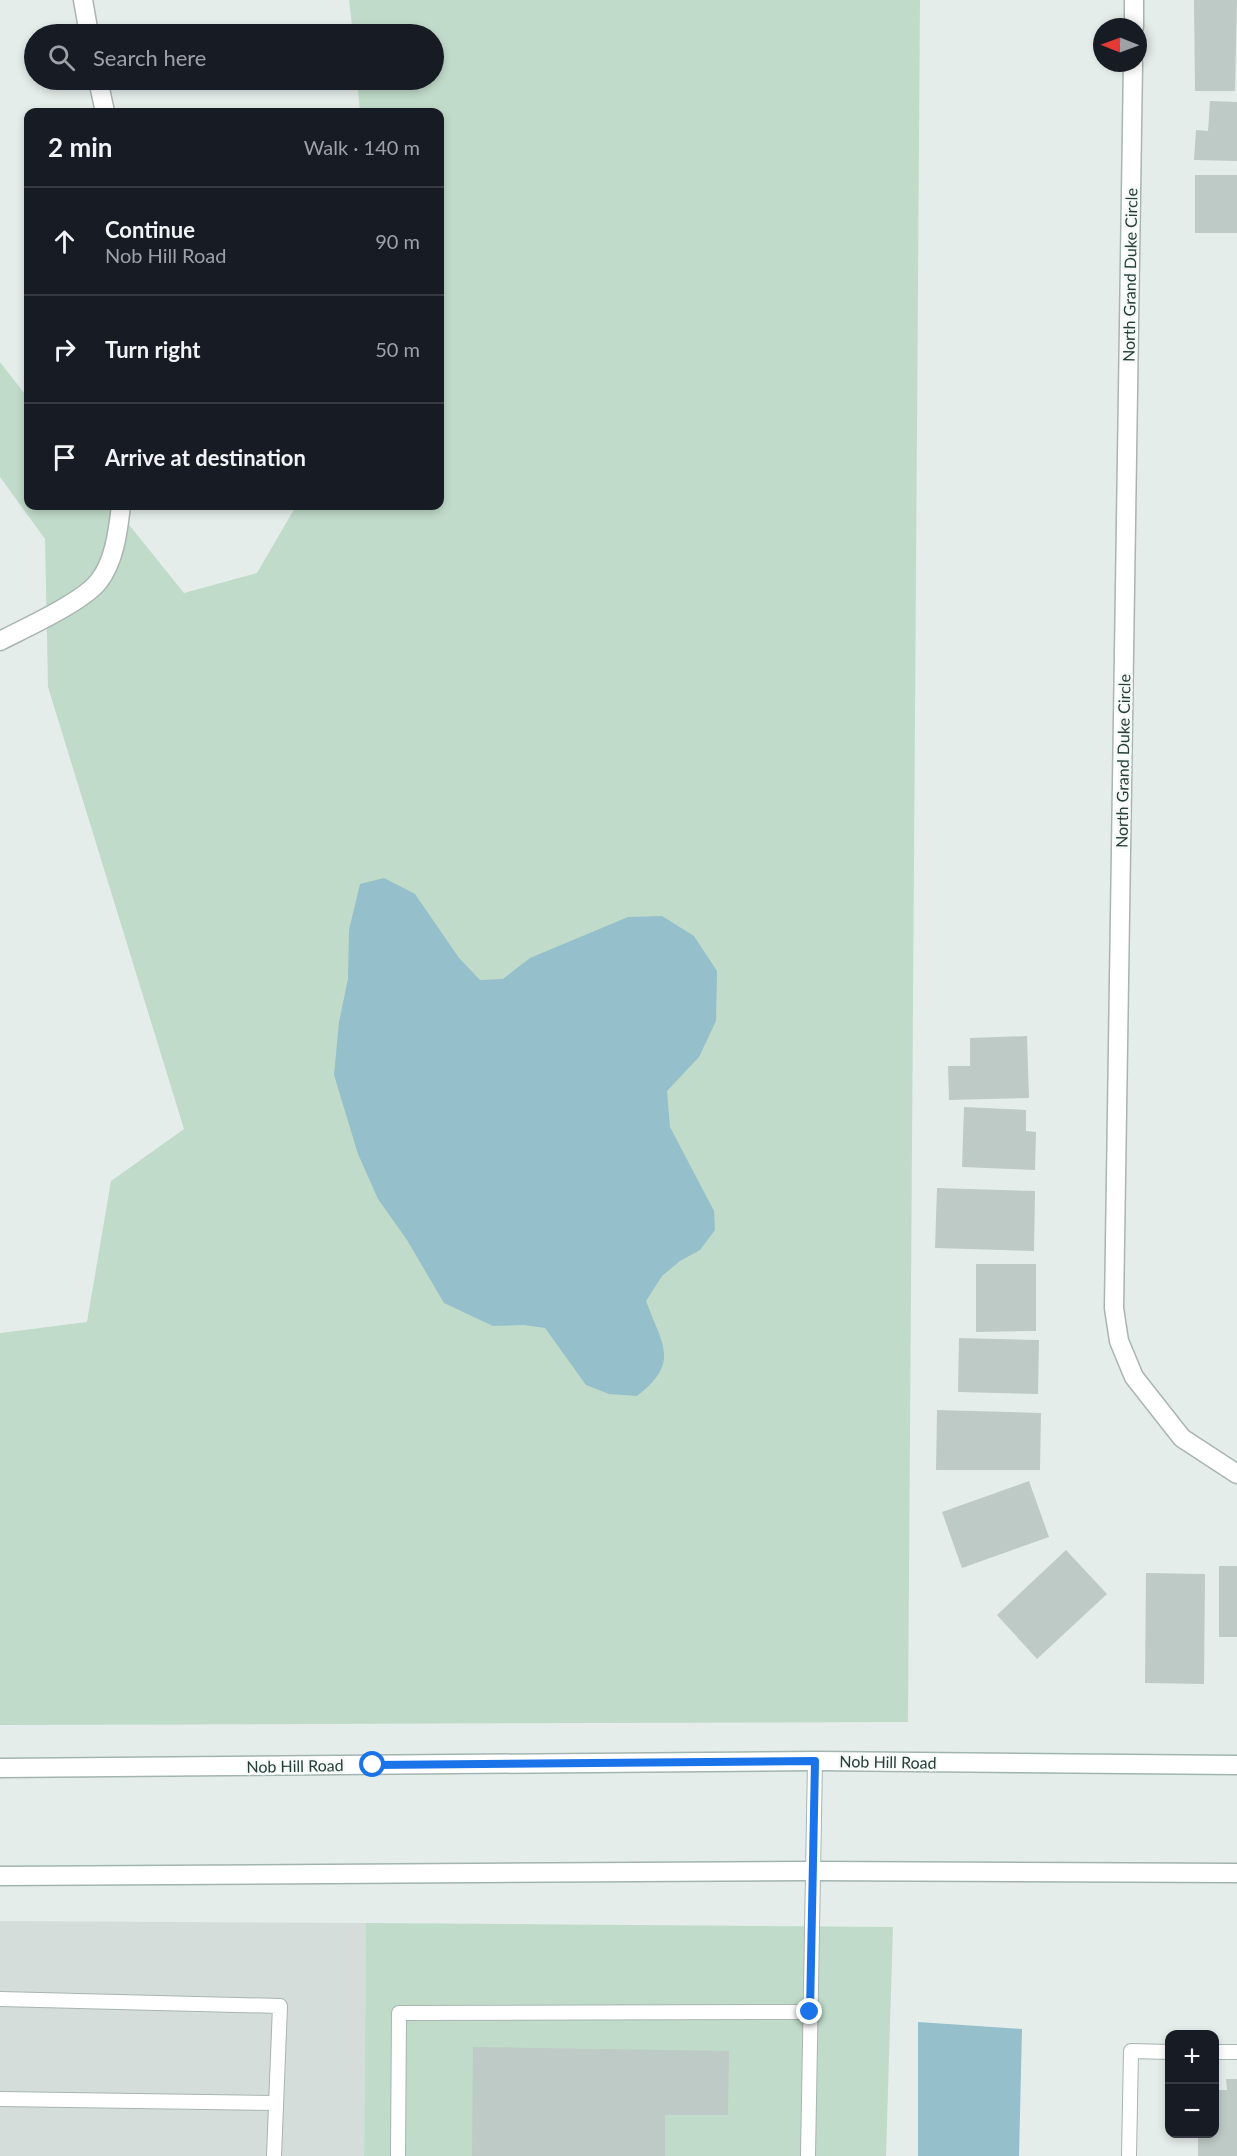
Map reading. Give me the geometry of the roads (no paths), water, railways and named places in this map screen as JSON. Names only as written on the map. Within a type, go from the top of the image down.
[{"type":"main road","points":[[82,0],[87,24]]},
{"type":"main road","points":[[1134,0],[1134,18]]},
{"type":"main road","name":"North Grand Duke Circle","points":[[1133,72],[1114,1308],[1119,1341],[1134,1377],[1182,1438],[1237,1474]]},
{"type":"main road","points":[[100,90],[104,108]]},
{"type":"main road","points":[[0,641],[63,608],[99,581],[116,543],[120,510]]},
{"type":"main road","name":"Nob Hill Road","points":[[0,1768],[815,1761],[1237,1765]]},
{"type":"main road","points":[[0,1876],[812,1870],[1237,1873]]},
{"type":"lane","points":[[808,2156],[815,1761]]},
{"type":"lane","points":[[0,2000],[280,2006],[274,2156]]},
{"type":"lane","points":[[398,2156],[399,2013],[810,2012]]},
{"type":"lane","points":[[1129,2156],[1131,2051],[1165,2052]]},
{"type":"lane","points":[[1219,2052],[1237,2052]]},
{"type":"lane","points":[[0,2099],[276,2103]]},
{"type":"water","points":[[384,878],[415,894],[459,958],[480,980],[503,979],[530,958],[628,917],[662,916],[694,936],[717,971],[716,1021],[699,1057],[667,1091],[670,1127],[714,1211],[715,1230],[700,1250],[680,1261],[662,1276],[646,1301],[662,1341],[663,1363],[651,1384],[637,1396],[609,1394],[586,1385],[545,1328],[524,1325],[493,1326],[444,1303],[407,1240],[378,1199],[358,1154],[334,1075],[339,1022],[348,979],[349,930],[360,884]]},
{"type":"water","points":[[918,2022],[1022,2029],[1019,2156],[918,2156]]}]
